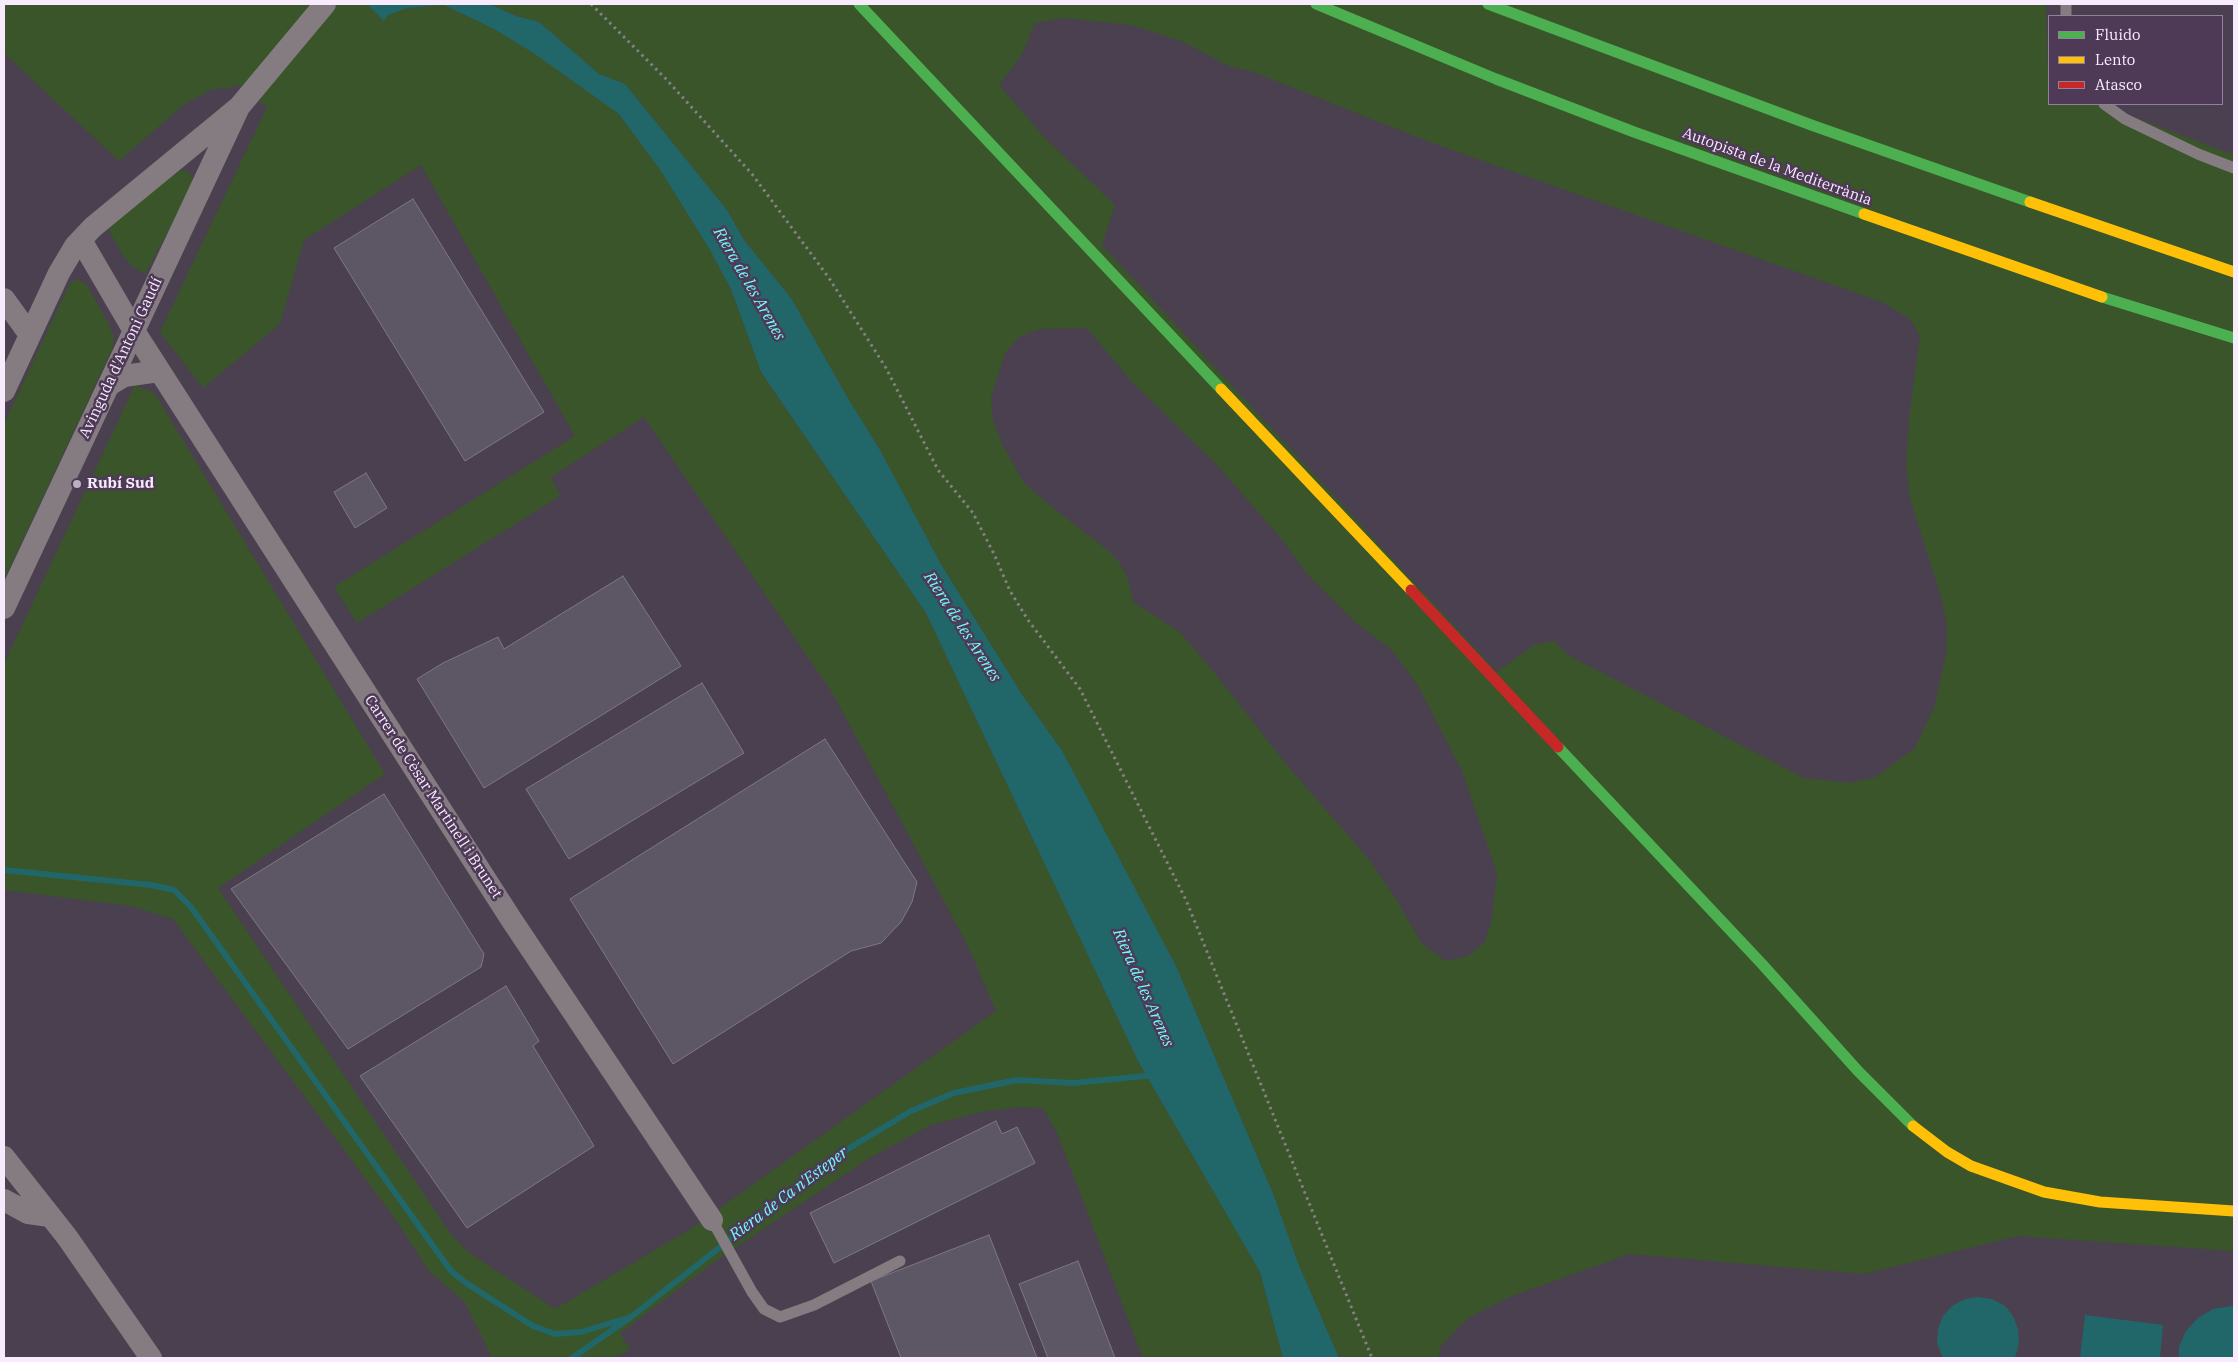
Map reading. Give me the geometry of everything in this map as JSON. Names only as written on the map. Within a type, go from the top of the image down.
[{"type":"main road","points":[[859,4],[1110,268],[1402,583],[1762,964],[1858,1071],[1912,1125],[1947,1152],[1971,1166],[2044,1192],[2100,1202],[2234,1211]]},
{"type":"main road","name":"Autopista de la Mediterrània","points":[[1316,4],[1496,79],[1634,132],[2051,281],[2234,338]]},
{"type":"main road","points":[[1488,4],[1814,126],[2146,243],[2234,272]]},
{"type":"street","name":"Avinguda d'Antoni Gaudí","points":[[4,391],[59,273],[80,240],[93,227],[239,107],[325,4]]},
{"type":"street","name":"Avinguda d'Antoni Gaudí","points":[[4,608],[239,107]]},
{"type":"street","name":"Carrer de Cèsar Martinell i Brunet","points":[[80,240],[159,371],[511,919],[712,1220]]},
{"type":"street","points":[[4,299],[30,335]]},
{"type":"street","points":[[108,385],[124,376],[159,371]]},
{"type":"street","points":[[4,1157],[50,1216],[151,1358]]},
{"type":"street","points":[[4,1200],[28,1212],[50,1216]]},
{"type":"lane","points":[[2105,105],[2125,119],[2198,154],[2234,168]]},
{"type":"lane","points":[[712,1220],[752,1292],[764,1309],[780,1317],[814,1305],[900,1261]]},
{"type":"path","points":[[591,4],[666,79],[752,174],[830,278],[886,368],[938,470],[972,513],[1014,598],[1028,620],[1080,689],[1186,900],[1372,1358]]},
{"type":"shaded area","points":[[4,4],[367,4],[384,21],[388,15],[407,8],[444,5],[494,29],[532,52],[619,114],[661,171],[710,250],[731,289],[761,372],[926,613],[1138,1061],[1260,1272],[1283,1358],[1143,1358],[1057,1133],[1043,1108],[1019,1107],[985,1111],[931,1125],[871,1157],[717,1260],[620,1333],[630,1350],[612,1358],[485,1358],[491,1355],[464,1301],[429,1271],[396,1220],[173,919],[131,906],[4,890],[4,664],[135,385],[155,394],[385,774],[218,888],[450,1233],[468,1252],[555,1309],[692,1228],[996,1011],[968,946],[833,694],[644,417],[551,477],[560,496],[357,623],[334,587],[575,436],[421,165],[304,240],[280,324],[203,388],[160,332],[267,107],[237,84],[232,88],[213,89],[186,103],[119,161],[4,53]]},
{"type":"shaded area","points":[[489,4],[2046,4],[2048,105],[2102,105],[2234,155],[2234,1251],[2018,1236],[1864,1274],[1629,1254],[1507,1298],[1468,1318],[1441,1346],[1438,1358],[1339,1358],[1298,1263],[1274,1196],[1176,966],[1061,749],[1023,696],[942,566],[880,450],[791,298],[744,240],[727,210],[625,84],[599,74],[539,22],[516,16]],"holes":[[[1064,18],[1131,25],[1181,41],[1229,66],[1251,71],[1427,141],[1882,302],[1910,319],[1920,336],[1910,410],[1906,462],[1910,499],[1942,600],[1947,626],[1947,650],[1934,708],[1914,749],[1875,777],[1851,783],[1804,778],[1568,655],[1554,641],[1534,645],[1497,672],[1102,245],[1115,205],[1045,138],[999,85],[1022,54],[1035,23]],[[1087,328],[1132,382],[1219,467],[1280,537],[1308,575],[1356,623],[1391,649],[1417,684],[1462,771],[1497,873],[1492,919],[1485,942],[1468,956],[1446,961],[1422,944],[1396,899],[1367,857],[1290,769],[1180,632],[1133,602],[1129,582],[1120,563],[1105,548],[1024,483],[1002,444],[993,420],[991,397],[1005,353],[1019,337],[1039,329]]]},
{"type":"shaded area","points":[[180,170],[190,172],[193,184],[145,274],[132,266],[122,254],[107,227]]},
{"type":"shaded area","points":[[77,279],[87,285],[107,321],[114,337],[113,347],[4,580],[4,424],[70,283]]},
{"type":"water","name":"Riera de les Arenes","points":[[367,4],[489,4],[516,16],[539,22],[599,74],[625,84],[727,210],[744,240],[791,298],[880,450],[942,566],[1023,696],[1061,749],[1176,966],[1274,1196],[1298,1263],[1339,1358],[1283,1358],[1260,1272],[1138,1061],[926,613],[761,372],[731,289],[710,250],[661,171],[619,114],[532,52],[494,29],[444,5],[407,8],[388,15],[384,21]]},
{"type":"water","points":[[1978,1297],[1992,1299],[2005,1306],[2013,1316],[2018,1329],[2019,1342],[2014,1358],[1943,1358],[1937,1343],[1938,1329],[1943,1316],[1952,1306],[1965,1299]]},
{"type":"water","points":[[2234,1307],[2234,1358],[2179,1358],[2179,1347],[2186,1331],[2198,1318],[2213,1309]]},
{"type":"water","points":[[2085,1315],[2163,1325],[2160,1358],[2080,1358]]},
{"type":"building","points":[[413,199],[544,412],[465,461],[334,248]]},
{"type":"building","points":[[366,473],[387,508],[355,528],[334,492]]},
{"type":"building","points":[[623,576],[681,666],[484,788],[417,679],[443,663],[498,637],[504,649]]},
{"type":"building","points":[[702,683],[744,753],[569,859],[526,789]]},
{"type":"building","points":[[825,739],[917,882],[912,902],[901,922],[881,943],[851,951],[673,1064],[570,899]]},
{"type":"building","points":[[384,794],[484,954],[481,967],[348,1049],[231,889]]},
{"type":"building","points":[[506,986],[539,1041],[533,1046],[594,1146],[467,1228],[360,1076]]},
{"type":"building","points":[[996,1121],[1002,1134],[1017,1127],[1035,1163],[834,1263],[810,1213]]},
{"type":"building","points":[[989,1235],[1037,1358],[901,1358],[871,1281]]},
{"type":"building","points":[[1078,1261],[1115,1358],[1048,1358],[1019,1284]]},
{"type":"waterway","points":[[4,870],[151,885],[174,890],[191,907],[451,1271],[466,1283],[533,1326],[555,1334],[581,1332],[631,1317]]},
{"type":"waterway","name":"Riera de Ca n'Esteper","points":[[572,1358],[631,1317],[836,1156],[911,1111],[954,1093],[1017,1080],[1074,1083],[1154,1075]]},
{"type":"traffic: fast","points":[[859,4],[1221,389]]},
{"type":"traffic: fast","points":[[1316,4],[1496,79],[1634,132],[1864,214]]},
{"type":"traffic: fast","points":[[1488,4],[1814,126],[2030,202]]},
{"type":"traffic: fast","points":[[2102,297],[2234,338]]},
{"type":"traffic: fast","points":[[1558,747],[1762,964],[1858,1071],[1913,1126]]},
{"type":"traffic: slow","points":[[2030,202],[2234,272]]},
{"type":"traffic: slow","points":[[1864,214],[2102,297]]},
{"type":"traffic: slow","points":[[1221,389],[1411,590]]},
{"type":"traffic: slow","points":[[1913,1126],[1947,1152],[1971,1166],[2044,1192],[2100,1202],[2234,1211]]},
{"type":"traffic: jam","points":[[1411,590],[1558,747]]},
{"type":"place","name":"Rubí Sud","points":[[77,484]]}]
